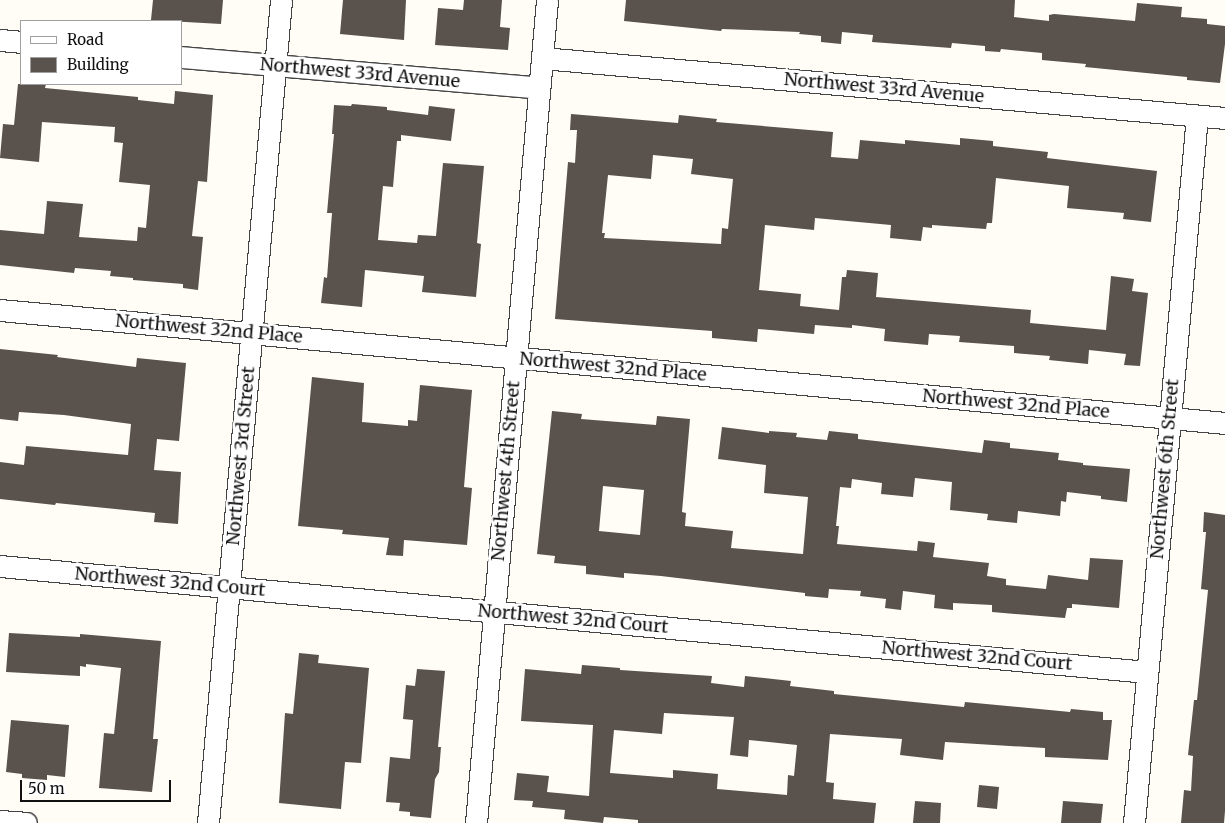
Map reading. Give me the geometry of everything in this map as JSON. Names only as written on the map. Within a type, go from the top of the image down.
[{"type":"street","name":"Northwest 3rd Street","points":[[208,823],[282,0]]},
{"type":"street","name":"Northwest 4th Street","points":[[476,823],[547,0]]},
{"type":"street","points":[[0,40],[20,42]]},
{"type":"street","name":"Northwest 33rd Avenue","points":[[182,57],[539,88]]},
{"type":"street","name":"Northwest 33rd Avenue","points":[[542,58],[1225,118]]},
{"type":"street","name":"Northwest 6th Street","points":[[1134,823],[1197,116]]},
{"type":"street","name":"Northwest 32nd Place","points":[[0,310],[1225,423]]},
{"type":"street","name":"Northwest 32nd Court","points":[[0,566],[1146,672]]},
{"type":"street","points":[[0,821],[26,823]]},
{"type":"building","points":[[153,0],[223,0],[221,24],[182,22],[182,20],[151,20]]},
{"type":"building","points":[[343,0],[406,0],[404,40],[340,34]]},
{"type":"building","points":[[464,0],[502,0],[500,27],[510,28],[508,50],[435,45],[438,8],[463,10]]},
{"type":"building","points":[[626,0],[1015,0],[1014,17],[1049,21],[1049,15],[1054,14],[1135,21],[1137,3],[1182,7],[1181,17],[1207,19],[1207,24],[1225,26],[1225,44],[1220,83],[1187,80],[1187,77],[1085,67],[1086,64],[1042,60],[1042,53],[1001,49],[1000,52],[985,51],[985,46],[952,43],[951,48],[872,42],[873,35],[842,32],[841,44],[821,42],[821,36],[799,34],[800,32],[722,29],[721,31],[624,21]]},
{"type":"building","points":[[18,84],[46,85],[45,88],[138,97],[138,100],[174,104],[175,91],[213,95],[207,182],[198,181],[192,236],[203,237],[198,290],[183,288],[183,284],[110,276],[111,271],[75,268],[74,273],[0,265],[0,230],[44,234],[47,201],[83,204],[79,237],[137,241],[138,227],[146,228],[150,185],[119,182],[123,143],[114,142],[115,127],[42,122],[39,162],[0,158],[3,124],[14,125]]},
{"type":"building","points":[[352,104],[387,107],[387,110],[428,115],[429,106],[455,109],[451,141],[401,135],[401,141],[397,141],[393,187],[383,186],[378,240],[417,243],[418,235],[436,236],[443,163],[484,166],[477,243],[481,244],[476,297],[422,292],[424,276],[365,270],[362,307],[321,303],[324,277],[327,278],[332,213],[327,213],[334,134],[332,134],[334,105],[351,106]]},
{"type":"building","points":[[571,114],[678,123],[679,115],[717,119],[716,122],[833,132],[831,157],[858,159],[860,140],[905,144],[905,140],[960,145],[960,138],[993,141],[993,146],[1048,152],[1047,158],[1157,171],[1151,222],[1123,219],[1124,213],[1067,208],[1069,186],[996,178],[992,223],[987,223],[986,229],[932,225],[932,228],[923,227],[921,241],[890,238],[891,225],[815,218],[814,230],[765,225],[759,290],[801,294],[800,306],[839,310],[842,277],[846,277],[847,270],[878,273],[876,297],[1031,310],[1030,323],[1106,330],[1111,276],[1134,279],[1132,291],[1148,293],[1140,366],[1124,365],[1126,354],[1089,350],[1088,364],[1049,360],[1050,356],[1014,353],[1014,346],[959,342],[960,336],[929,334],[928,345],[884,341],[885,329],[852,325],[852,328],[815,325],[814,334],[758,329],[757,342],[712,338],[712,331],[555,319],[568,162],[575,163],[577,130],[570,130]],"holes":[[[653,155],[693,159],[691,174],[733,179],[728,229],[722,228],[721,244],[604,238],[605,233],[602,233],[608,175],[651,179]]]},
{"type":"building","points":[[0,349],[58,355],[57,357],[136,367],[137,358],[186,363],[179,441],[157,439],[154,470],[181,472],[178,524],[154,522],[155,513],[0,499],[0,462],[24,465],[26,446],[128,455],[131,424],[64,415],[19,412],[18,421],[0,419]]},
{"type":"building","points":[[312,377],[364,383],[362,422],[408,426],[408,420],[417,421],[420,385],[472,390],[464,487],[472,488],[467,545],[404,540],[403,556],[386,555],[389,538],[342,534],[343,530],[298,526]]},
{"type":"building","points":[[552,411],[582,414],[581,419],[656,425],[657,416],[690,419],[682,512],[686,513],[685,526],[733,531],[731,548],[803,554],[808,497],[764,493],[766,465],[718,459],[722,427],[769,433],[769,431],[797,433],[796,437],[827,440],[829,431],[858,434],[858,439],[982,453],[984,440],[1010,443],[1010,448],[1059,453],[1058,460],[1083,463],[1083,465],[1130,469],[1127,502],[1101,499],[1101,496],[1067,492],[1066,502],[1061,501],[1060,516],[1018,511],[1017,523],[987,520],[988,514],[950,510],[952,482],[915,478],[913,497],[881,494],[882,483],[852,479],[851,488],[840,487],[836,526],[839,526],[837,544],[917,551],[918,541],[935,543],[933,557],[989,563],[987,576],[1006,579],[1006,585],[1046,589],[1048,575],[1088,580],[1090,558],[1123,560],[1119,608],[1072,604],[1072,608],[1067,608],[1065,618],[992,612],[992,605],[953,603],[953,610],[934,608],[935,595],[903,591],[901,610],[885,608],[886,599],[860,596],[861,591],[829,589],[828,598],[805,596],[805,593],[661,576],[624,573],[624,578],[586,574],[586,566],[554,563],[555,556],[537,554]],"holes":[[[603,486],[644,490],[640,535],[599,531]]]},
{"type":"building","points":[[1204,512],[1225,515],[1225,811],[1224,823],[1181,823],[1184,790],[1191,791],[1193,756],[1188,755],[1194,700],[1197,700],[1208,590],[1201,589],[1206,532],[1203,532]]},
{"type":"building","points":[[9,633],[80,637],[80,634],[161,641],[153,739],[158,739],[152,792],[99,788],[104,733],[114,734],[121,668],[86,664],[86,667],[80,666],[80,676],[6,672]]},
{"type":"building","points":[[299,653],[319,655],[318,663],[369,668],[361,763],[345,762],[341,809],[279,803],[285,713],[293,714]]},
{"type":"building","points":[[582,665],[620,668],[620,670],[712,676],[711,683],[744,687],[745,676],[791,681],[790,686],[834,691],[834,694],[964,707],[965,702],[1070,712],[1071,709],[1103,712],[1103,720],[1112,720],[1108,760],[1045,757],[1045,748],[945,742],[943,760],[900,755],[902,739],[830,734],[826,782],[834,783],[833,799],[876,803],[874,823],[638,823],[638,820],[604,817],[603,823],[564,819],[565,810],[532,807],[533,801],[514,800],[517,773],[549,776],[547,792],[589,796],[593,725],[521,721],[525,669],[581,674]],"holes":[[[664,713],[734,717],[730,755],[748,757],[749,740],[797,745],[794,776],[788,775],[787,795],[717,789],[718,774],[673,770],[673,778],[610,773],[614,730],[662,734]]]},
{"type":"building","points":[[417,669],[445,671],[438,747],[441,747],[439,772],[435,779],[431,818],[410,816],[410,812],[399,811],[400,803],[386,802],[390,757],[410,759],[413,720],[403,719],[406,685],[415,686]]},
{"type":"building","points":[[11,720],[69,725],[65,777],[47,775],[47,780],[22,778],[22,774],[6,772]]},
{"type":"building","points":[[979,785],[999,787],[997,809],[977,807]]},
{"type":"building","points":[[915,801],[941,803],[940,823],[913,823]]},
{"type":"building","points":[[1063,801],[1103,804],[1101,823],[1061,823]]}]
